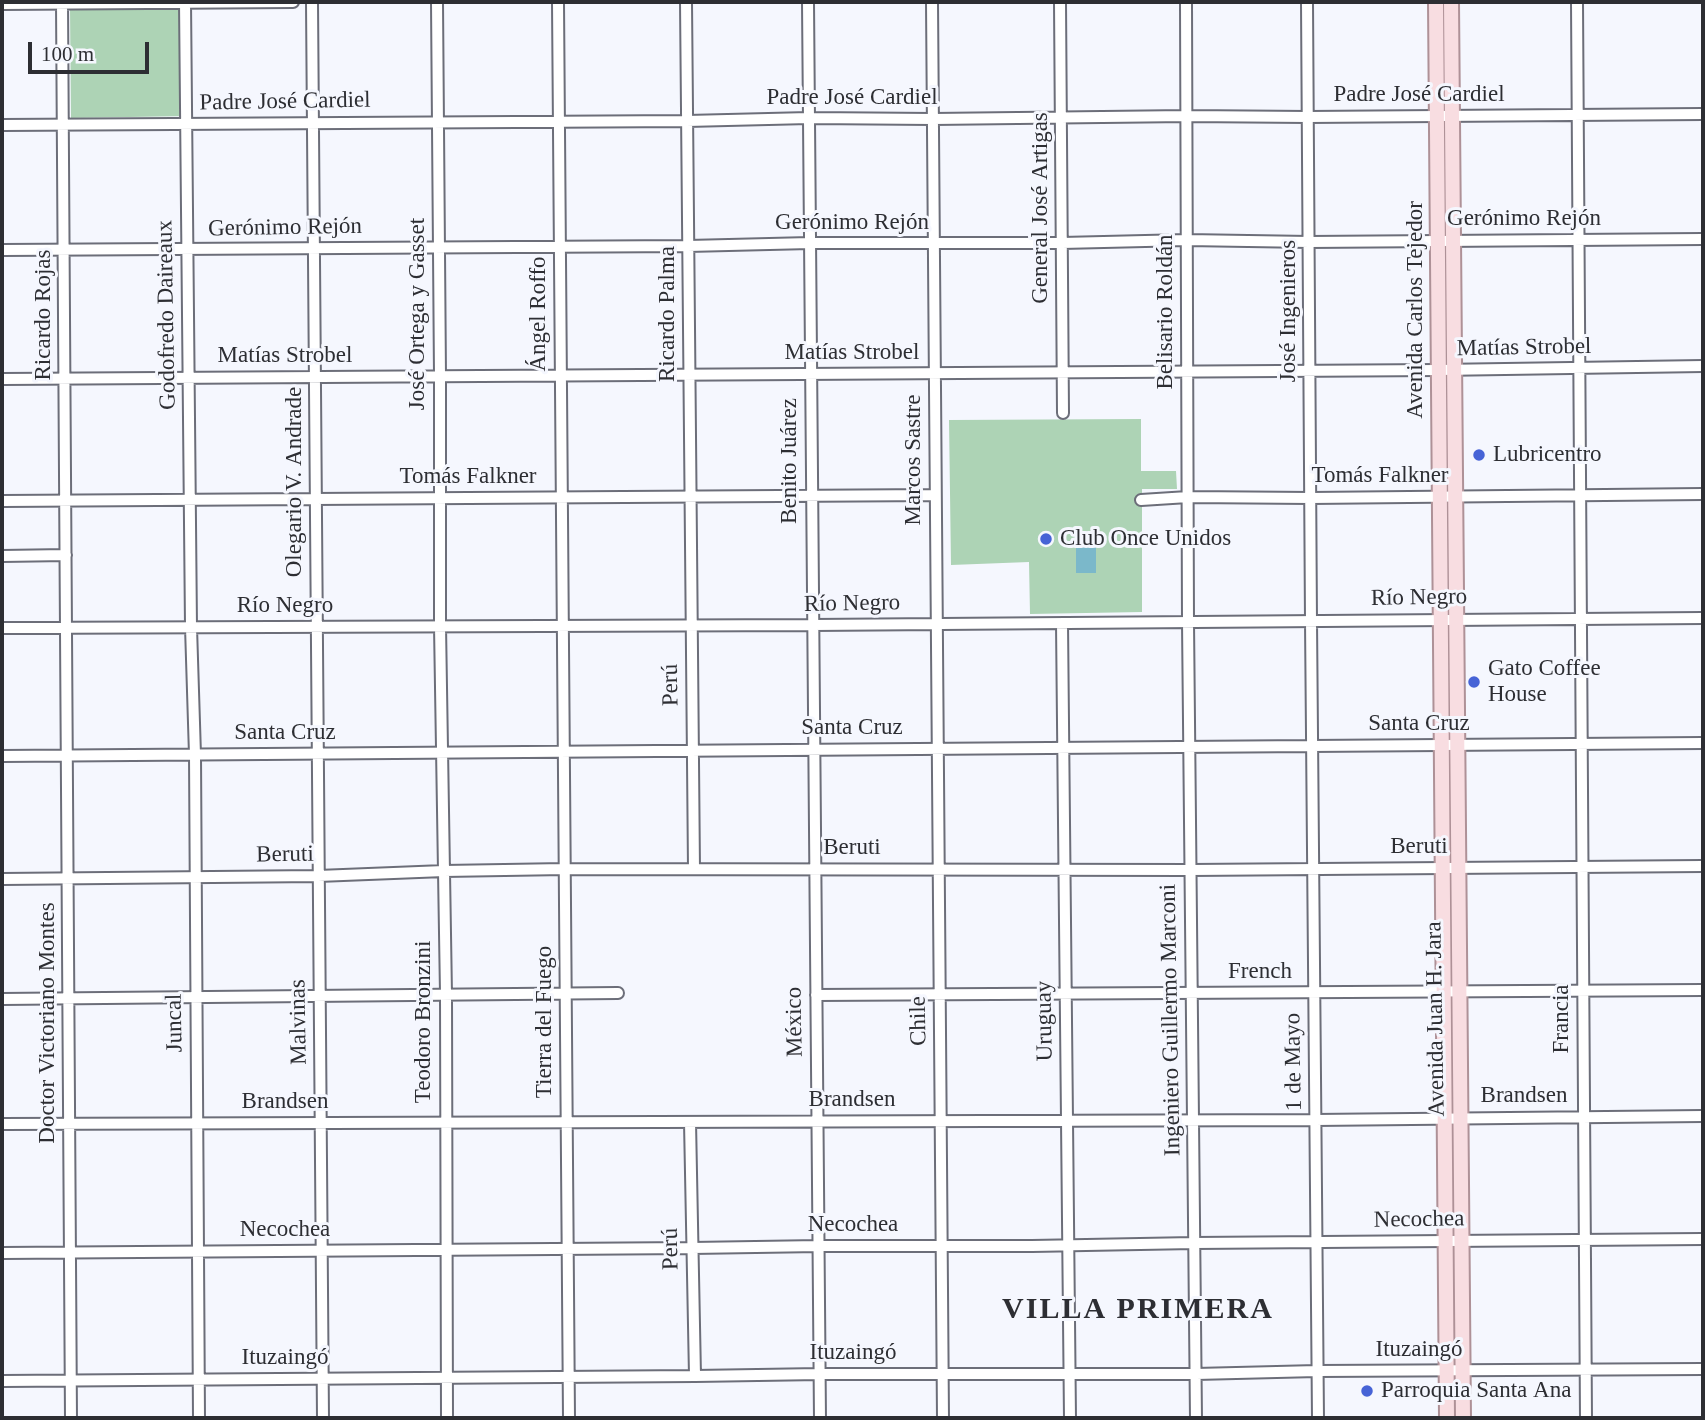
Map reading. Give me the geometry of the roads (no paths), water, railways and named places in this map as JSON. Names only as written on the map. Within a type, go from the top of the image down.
[{"type":"main road","name":"Avenida Carlos Tejedor","points":[[1436,2],[1437,116],[1445,241],[1448,619]]},
{"type":"main road","name":"Avenida Carlos Tejedor","points":[[1445,241],[1452,116],[1451,2]]},
{"type":"main road","name":"Avenida Juan H. Jara","points":[[1447,1418],[1446,1242],[1452,1118],[1448,619]]},
{"type":"main road","name":"Avenida Juan H. Jara","points":[[1452,1118],[1461,1241],[1463,1418]]},
{"type":"street","name":"Godofredo Daireaux","points":[[184,2],[191,627]]},
{"type":"street","points":[[2,4],[293,2]]},
{"type":"street","name":"Olegario V. Andrade","points":[[313,2],[317,626]]},
{"type":"street","name":"José Ortega y Gasset","points":[[437,2],[440,626]]},
{"type":"street","name":"Ángel Roffo","points":[[558,2],[562,626]]},
{"type":"street","name":"Ricardo Palma","points":[[686,2],[691,626]]},
{"type":"street","name":"Benito Juárez","points":[[808,2],[813,625]]},
{"type":"street","name":"Marcos Sastre","points":[[932,2],[936,624]]},
{"type":"street","name":"General José Artigas","points":[[1060,2],[1063,413]]},
{"type":"street","name":"Belisario Roldán","points":[[1186,2],[1188,622]]},
{"type":"street","name":"José Ingenieros","points":[[1307,2],[1311,621]]},
{"type":"street","name":"Francia","points":[[1577,2],[1586,1418]]},
{"type":"street","name":"Ricardo Rojas","points":[[62,3],[67,628]]},
{"type":"street","name":"Padre José Cardiel","points":[[2,125],[1703,114]]},
{"type":"street","name":"Gerónimo Rejón","points":[[2,250],[1187,240],[1309,242],[1703,239]]},
{"type":"street","name":"Matías Strobel","points":[[2,379],[1703,366]]},
{"type":"street","name":"Tomás Falkner","points":[[1142,500],[1188,497],[1703,494]]},
{"type":"street","name":"Tomás Falkner","points":[[2,501],[935,495]]},
{"type":"street","points":[[2,556],[66,555]]},
{"type":"street","name":"Río Negro","points":[[2,628],[1703,618]]},
{"type":"street","name":"1 de Mayo","points":[[1311,621],[1318,1418]]},
{"type":"street","name":"Ingeniero Guillermo Marconi","points":[[1188,622],[1196,1418]]},
{"type":"street","name":"Uruguay","points":[[1062,623],[1070,1418]]},
{"type":"street","name":"Chile","points":[[936,624],[943,1418]]},
{"type":"street","name":"México","points":[[813,625],[820,1418]]},
{"type":"street","name":"Malvinas","points":[[317,626],[323,1418]]},
{"type":"street","name":"Teodoro Bronzini","points":[[440,626],[446,995],[447,1418]]},
{"type":"street","name":"Tierra del Fuego","points":[[562,626],[569,1418]]},
{"type":"street","name":"Perú","points":[[691,626],[694,869]]},
{"type":"street","name":"Juncal","points":[[191,627],[199,1418]]},
{"type":"street","name":"Doctor Victoriano Montes","points":[[67,628],[71,1418]]},
{"type":"street","name":"Santa Cruz","points":[[2,756],[1703,743]]},
{"type":"street","name":"Beruti","points":[[2,879],[318,876],[565,869],[1191,870],[1703,866]]},
{"type":"street","name":"French","points":[[816,995],[1703,990]]},
{"type":"street","points":[[2,999],[618,993]]},
{"type":"street","name":"Brandsen","points":[[2,1124],[1315,1120],[1703,1116]]},
{"type":"street","name":"Perú","points":[[690,1122],[695,1376]]},
{"type":"street","name":"Necochea","points":[[2,1253],[1703,1239]]},
{"type":"street","name":"Ituzaingó","points":[[2,1381],[820,1374],[1196,1374],[1703,1368]]},
{"type":"water","points":[[1076,533],[1096,533],[1096,573],[1076,573]]},
{"type":"place","name":"Lubricentro","points":[[1479,455]]},
{"type":"place","name":"Club Once Unidos","points":[[1046,539]]},
{"type":"place","name":"Gato Coffee House","points":[[1474,682]]},
{"type":"place","name":"Parroquia Santa Ana","points":[[1367,1391]]},
{"type":"district","name":"VILLA PRIMERA","points":[[1138,1310]]}]
